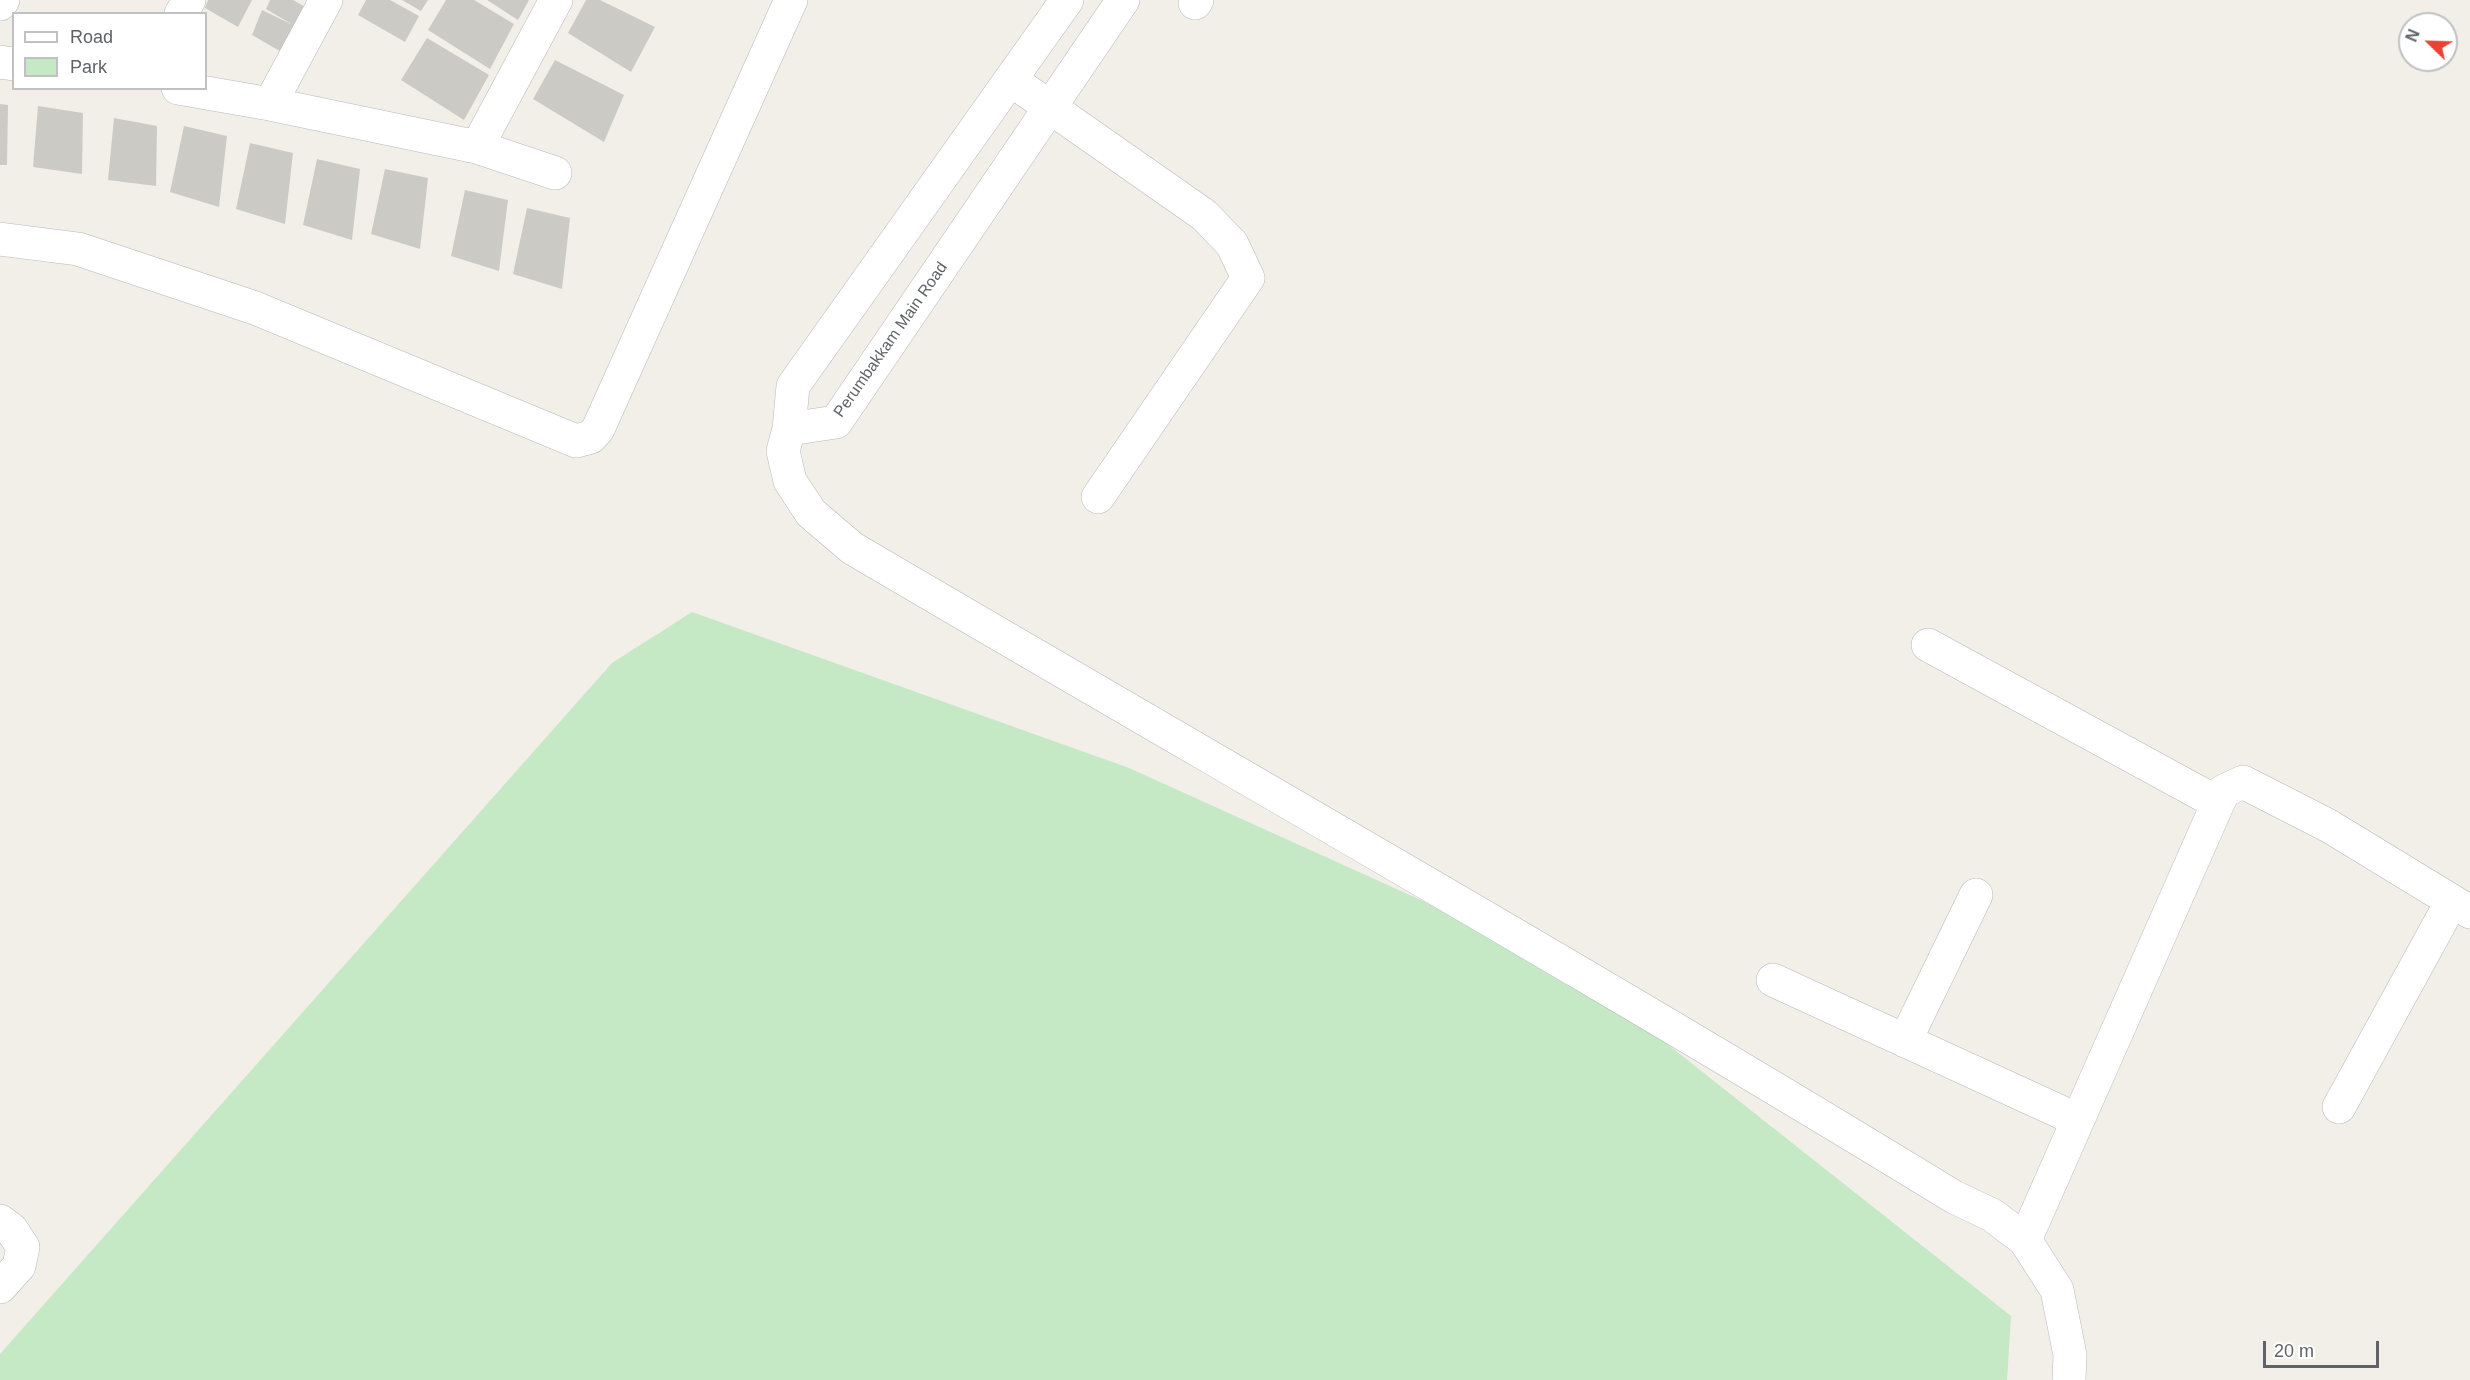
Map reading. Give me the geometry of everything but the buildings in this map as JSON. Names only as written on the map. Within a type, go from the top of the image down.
[{"type":"street","points":[[0,4],[3,0]]},
{"type":"street","points":[[270,104],[326,0]]},
{"type":"street","points":[[477,147],[556,0]]},
{"type":"street","points":[[0,239],[78,249],[255,308],[576,441],[591,437],[598,429],[791,0]]},
{"type":"street","points":[[1067,0],[793,386],[789,429],[783,451],[790,481],[812,513],[852,548],[1151,724],[1364,844],[1954,1197],[1992,1215],[2025,1240],[2057,1290],[2070,1355],[2070,1380]]},
{"type":"street","name":"Perumbakkam Main Road","points":[[789,429],[836,422],[1123,0]]},
{"type":"street","points":[[1011,80],[1204,215],[1232,244],[1248,278],[1098,497]]},
{"type":"street","points":[[190,90],[270,104],[477,147],[555,173]]},
{"type":"street","points":[[1928,645],[2218,803]]},
{"type":"street","points":[[2025,1240],[2218,803],[2224,791],[2244,782],[2329,826],[2461,907],[2339,1107]]},
{"type":"street","points":[[1905,1041],[1976,895]]},
{"type":"street","points":[[1773,980],[2078,1119]]},
{"type":"street","points":[[0,1221],[11,1229],[23,1247],[20,1266],[0,1287]]},
{"type":"green space","points":[[692,612],[1129,768],[1571,968],[2011,1316],[2007,1380],[0,1380],[0,1354],[612,663]]}]
